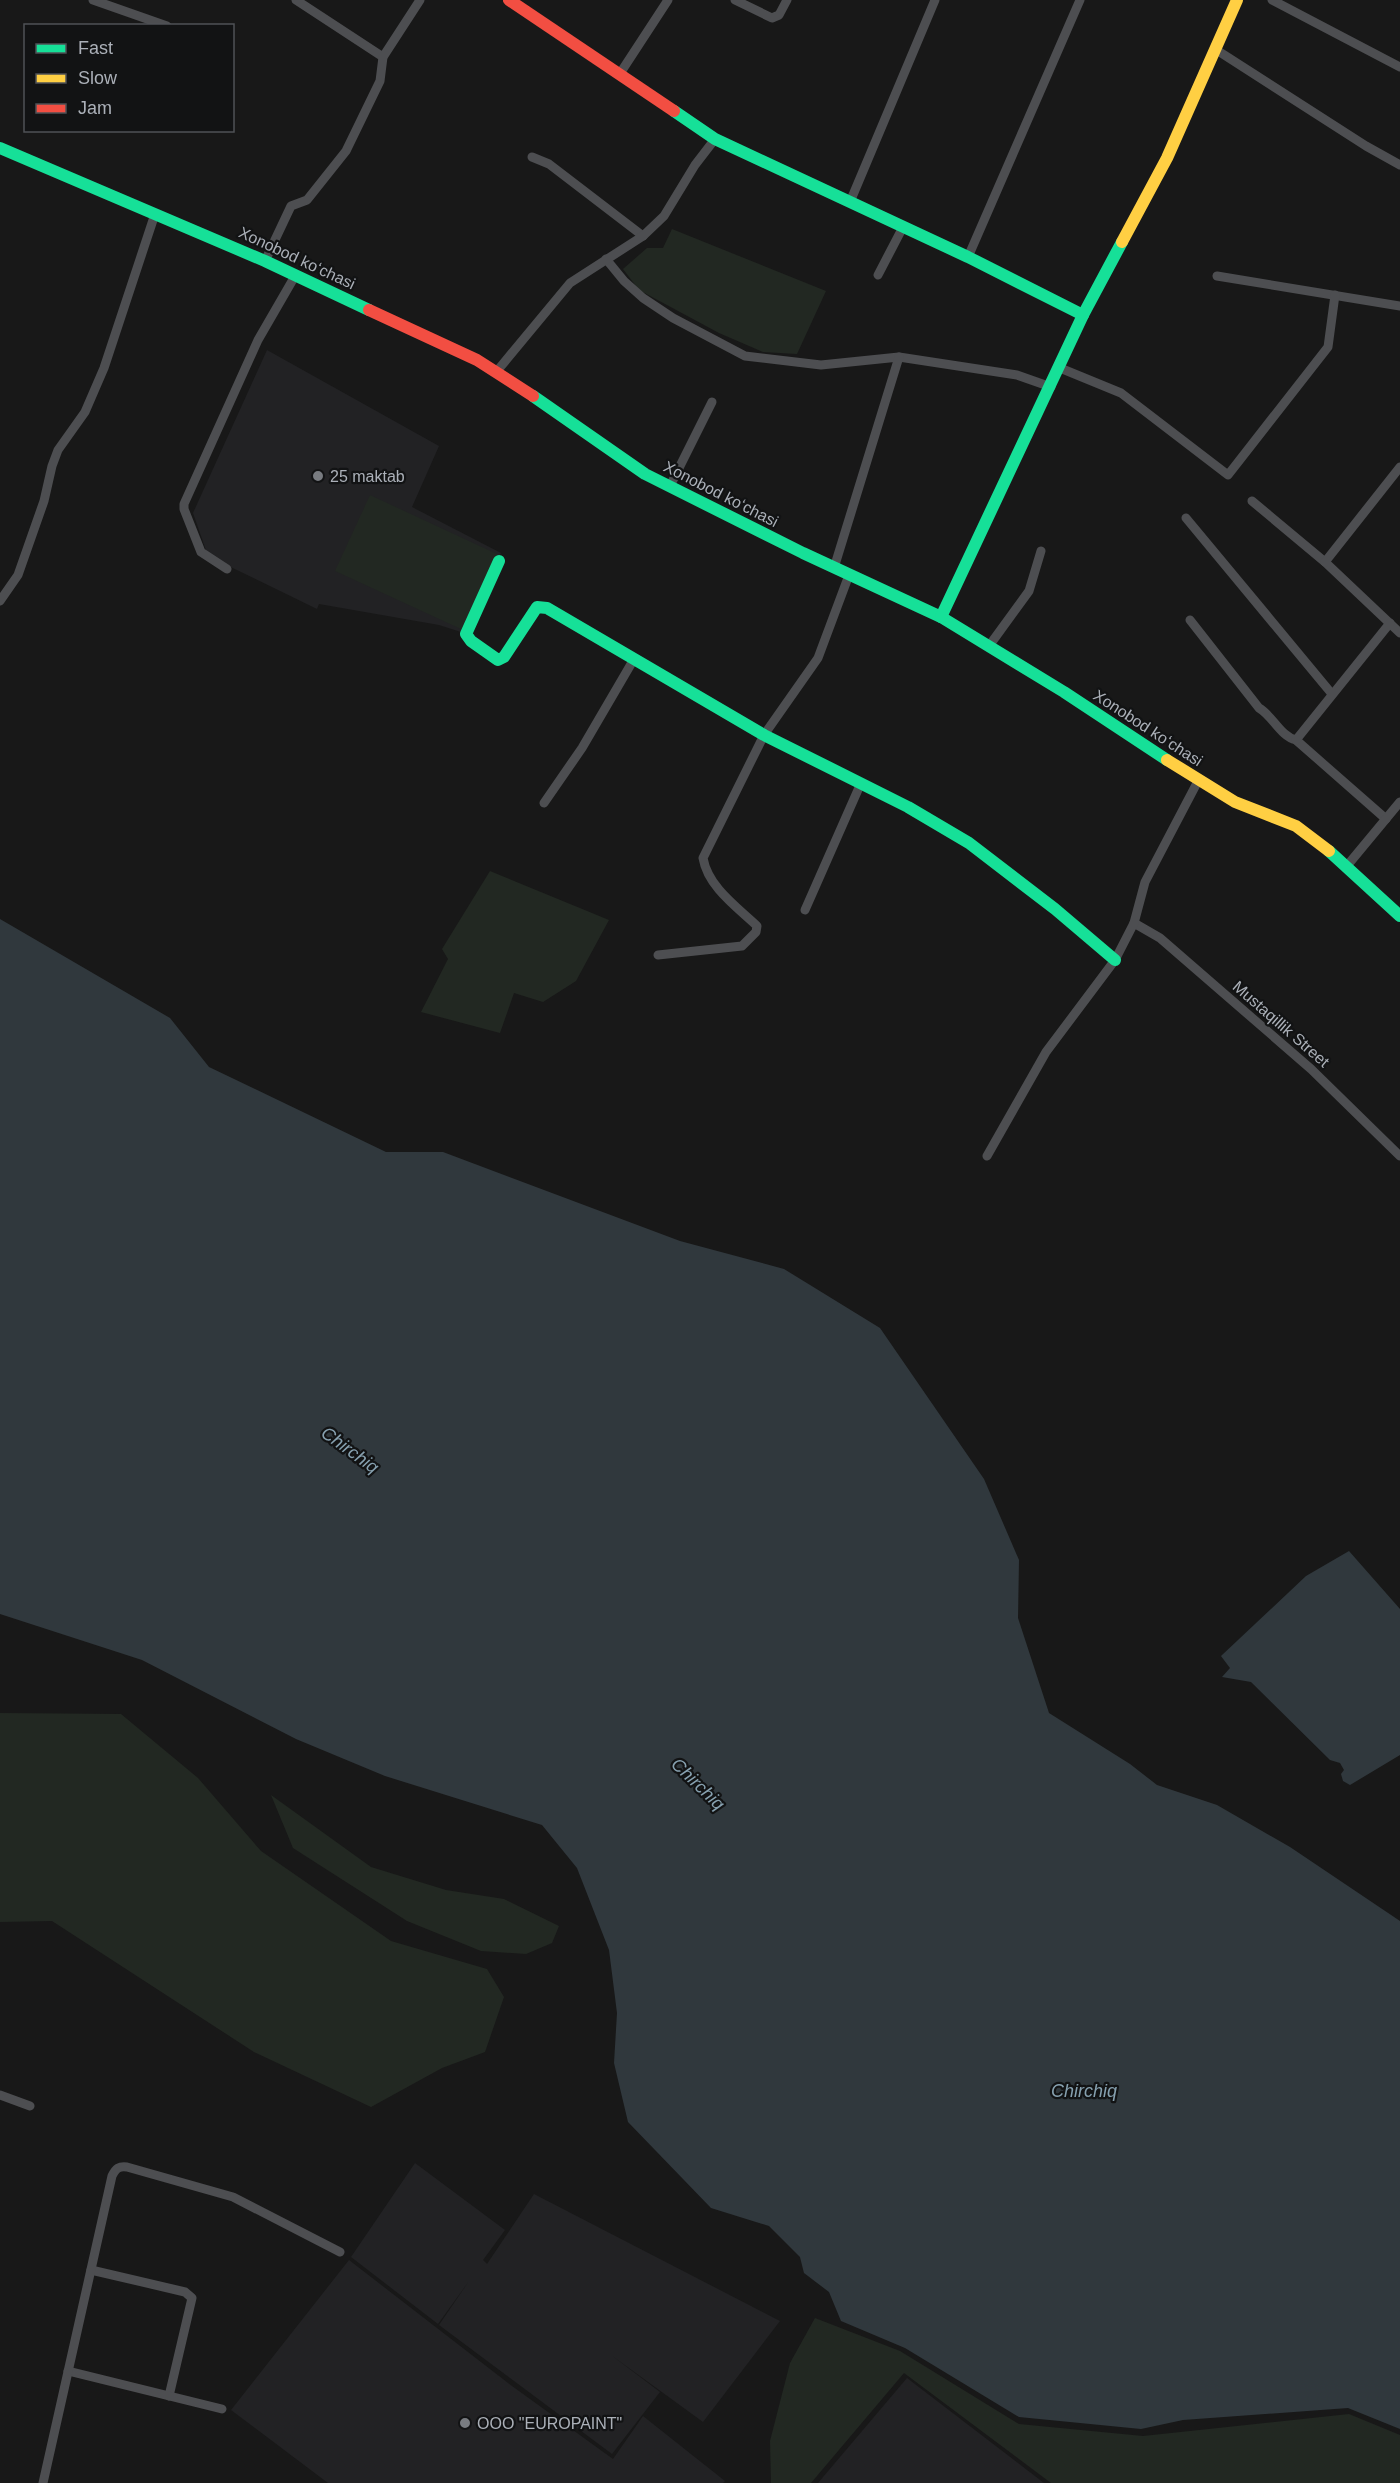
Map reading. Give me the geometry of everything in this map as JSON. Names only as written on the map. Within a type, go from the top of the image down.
[{"type":"street","points":[[93,0],[161,24]]},
{"type":"street","points":[[296,0],[383,57]]},
{"type":"street","points":[[265,261],[291,206],[307,200],[346,151],[380,81],[383,57],[420,0]]},
{"type":"street","points":[[509,0],[715,139],[968,257],[1083,315]]},
{"type":"street","points":[[618,75],[668,0]]},
{"type":"street","points":[[735,0],[772,18],[779,15],[787,0]]},
{"type":"street","points":[[850,202],[935,0]]},
{"type":"street","points":[[968,257],[1080,0]]},
{"type":"street","points":[[941,617],[952,588],[1051,387],[1083,315],[1167,158],[1237,0]]},
{"type":"street","points":[[1272,0],[1400,67]]},
{"type":"street","points":[[1215,49],[1366,146],[1400,165]]},
{"type":"street","points":[[497,371],[570,283],[643,236],[664,216],[695,165],[715,139]]},
{"type":"street","name":"Xonobod koʻchasi","points":[[0,148],[265,261],[455,349],[497,371],[645,474],[834,568],[941,617],[1198,781],[1235,802],[1296,826],[1314,838],[1400,916]]},
{"type":"street","points":[[532,157],[549,164],[643,236]]},
{"type":"street","points":[[0,601],[18,575],[44,501],[58,450],[85,412],[104,368],[155,214]]},
{"type":"street","points":[[878,275],[903,227]]},
{"type":"street","points":[[606,259],[624,281],[643,298],[673,318],[746,356],[821,365],[899,357],[1017,375],[1051,387]]},
{"type":"street","points":[[227,569],[201,552],[184,504],[258,340],[295,276]]},
{"type":"street","points":[[1217,276],[1400,306]]},
{"type":"street","points":[[1060,368],[1121,393],[1228,475],[1328,347],[1335,295]]},
{"type":"street","points":[[834,568],[899,357]]},
{"type":"street","points":[[670,486],[712,402]]},
{"type":"street","points":[[1325,562],[1400,466]]},
{"type":"street","points":[[1252,501],[1325,562],[1400,633]]},
{"type":"street","points":[[1186,518],[1332,694]]},
{"type":"street","points":[[989,646],[1029,591],[1041,551]]},
{"type":"street","points":[[499,561],[466,634],[471,641],[495,658],[501,659],[532,612],[542,606],[764,735],[908,807],[969,843],[1055,909],[1115,960]]},
{"type":"street","points":[[658,956],[742,946],[756,932],[757,926],[719,891],[704,865],[703,858],[764,735],[818,658],[849,575]]},
{"type":"street","points":[[1190,620],[1259,708],[1266,712],[1288,738],[1296,740],[1386,819]]},
{"type":"street","points":[[1296,740],[1390,623]]},
{"type":"street","points":[[544,803],[582,748],[634,659]]},
{"type":"street","points":[[987,1156],[1046,1052],[1115,960],[1134,923],[1145,882],[1198,781]]},
{"type":"street","points":[[805,910],[861,783]]},
{"type":"street","points":[[1346,867],[1400,802]]},
{"type":"street","name":"Mustaqillik Street","points":[[1134,923],[1160,938],[1302,1061],[1400,1156]]},
{"type":"street","points":[[0,2095],[30,2106]]},
{"type":"street","points":[[44,2483],[112,2176],[116,2169],[121,2166],[233,2197],[340,2252]]},
{"type":"street","points":[[91,2271],[185,2292],[192,2298],[169,2396]]},
{"type":"street","points":[[68,2371],[222,2409]]},
{"type":"shaded area","points":[[672,229],[826,291],[797,354],[763,352],[719,333],[639,290],[623,269],[647,248],[663,248]]},
{"type":"shaded area","name":"25 maktab","points":[[267,350],[439,446],[412,507],[501,553],[464,633],[439,625],[319,604],[317,609],[208,556],[193,513]]},
{"type":"shaded area","points":[[370,495],[497,554],[463,630],[335,571]]},
{"type":"shaded area","points":[[490,871],[609,920],[576,981],[543,1002],[514,993],[500,1033],[421,1012],[448,959],[442,949]]},
{"type":"shaded area","points":[[0,1713],[121,1714],[198,1778],[261,1851],[391,1941],[487,1969],[504,1997],[485,2052],[442,2068],[371,2107],[254,2052],[52,1921],[0,1922]]},
{"type":"shaded area","points":[[271,1795],[371,1867],[446,1890],[504,1899],[559,1926],[552,1943],[526,1954],[481,1951],[407,1921],[293,1848]]},
{"type":"shaded area","points":[[415,2163],[505,2230],[483,2260],[487,2264],[534,2194],[780,2321],[703,2422],[611,2355],[660,2392],[612,2454],[439,2325],[469,2281],[438,2324],[351,2257]]},
{"type":"shaded area","points":[[349,2260],[512,2386],[613,2459],[643,2416],[725,2481],[723,2483],[328,2483],[231,2410]]},
{"type":"shaded area","points":[[815,2318],[900,2351],[1019,2424],[1143,2436],[1349,2414],[1400,2435],[1400,2483],[1051,2483],[904,2373],[811,2483],[771,2483],[770,2441],[790,2363]]},
{"type":"shaded area","points":[[907,2378],[1044,2483],[818,2483]]},
{"type":"water","name":"Chirchiq","points":[[0,919],[170,1018],[209,1067],[386,1152],[443,1152],[680,1241],[784,1269],[880,1328],[984,1479],[1019,1560],[1018,1618],[1049,1713],[1130,1764],[1157,1785],[1217,1805],[1290,1847],[1400,1921],[1400,2429],[1348,2408],[1183,2420],[1141,2429],[1019,2417],[905,2348],[841,2321],[829,2292],[804,2273],[800,2257],[769,2226],[711,2208],[628,2122],[614,2063],[617,2013],[609,1950],[577,1868],[542,1825],[385,1776],[296,1739],[142,1660],[0,1614]]},
{"type":"water","points":[[1349,1551],[1400,1609],[1400,1755],[1350,1785],[1343,1781],[1341,1774],[1344,1770],[1340,1763],[1330,1760],[1251,1682],[1222,1677],[1230,1668],[1221,1656],[1306,1576]]},
{"type":"traffic: fast","points":[[674,111],[715,139],[968,257],[1083,315]]},
{"type":"traffic: fast","points":[[0,148],[265,261],[369,310]]},
{"type":"traffic: fast","points":[[941,617],[1083,315],[1122,242]]},
{"type":"traffic: fast","points":[[533,396],[645,474],[803,553],[941,617],[1064,692],[1167,760]]},
{"type":"traffic: fast","points":[[499,561],[466,634],[471,641],[498,660],[504,657],[537,607],[547,608],[764,735],[908,807],[969,843],[1055,909],[1115,960]]},
{"type":"traffic: fast","points":[[1329,851],[1400,916]]},
{"type":"traffic: slow","points":[[1122,242],[1167,158],[1237,0]]},
{"type":"traffic: slow","points":[[1167,760],[1235,802],[1296,826],[1329,851]]},
{"type":"traffic: jam","points":[[509,0],[674,111]]},
{"type":"traffic: jam","points":[[369,310],[477,360],[533,396]]},
{"type":"place","name":"25 maktab","points":[[318,476]]},
{"type":"place","name":"OOO \"EUROPAINT\"","points":[[465,2423]]}]
